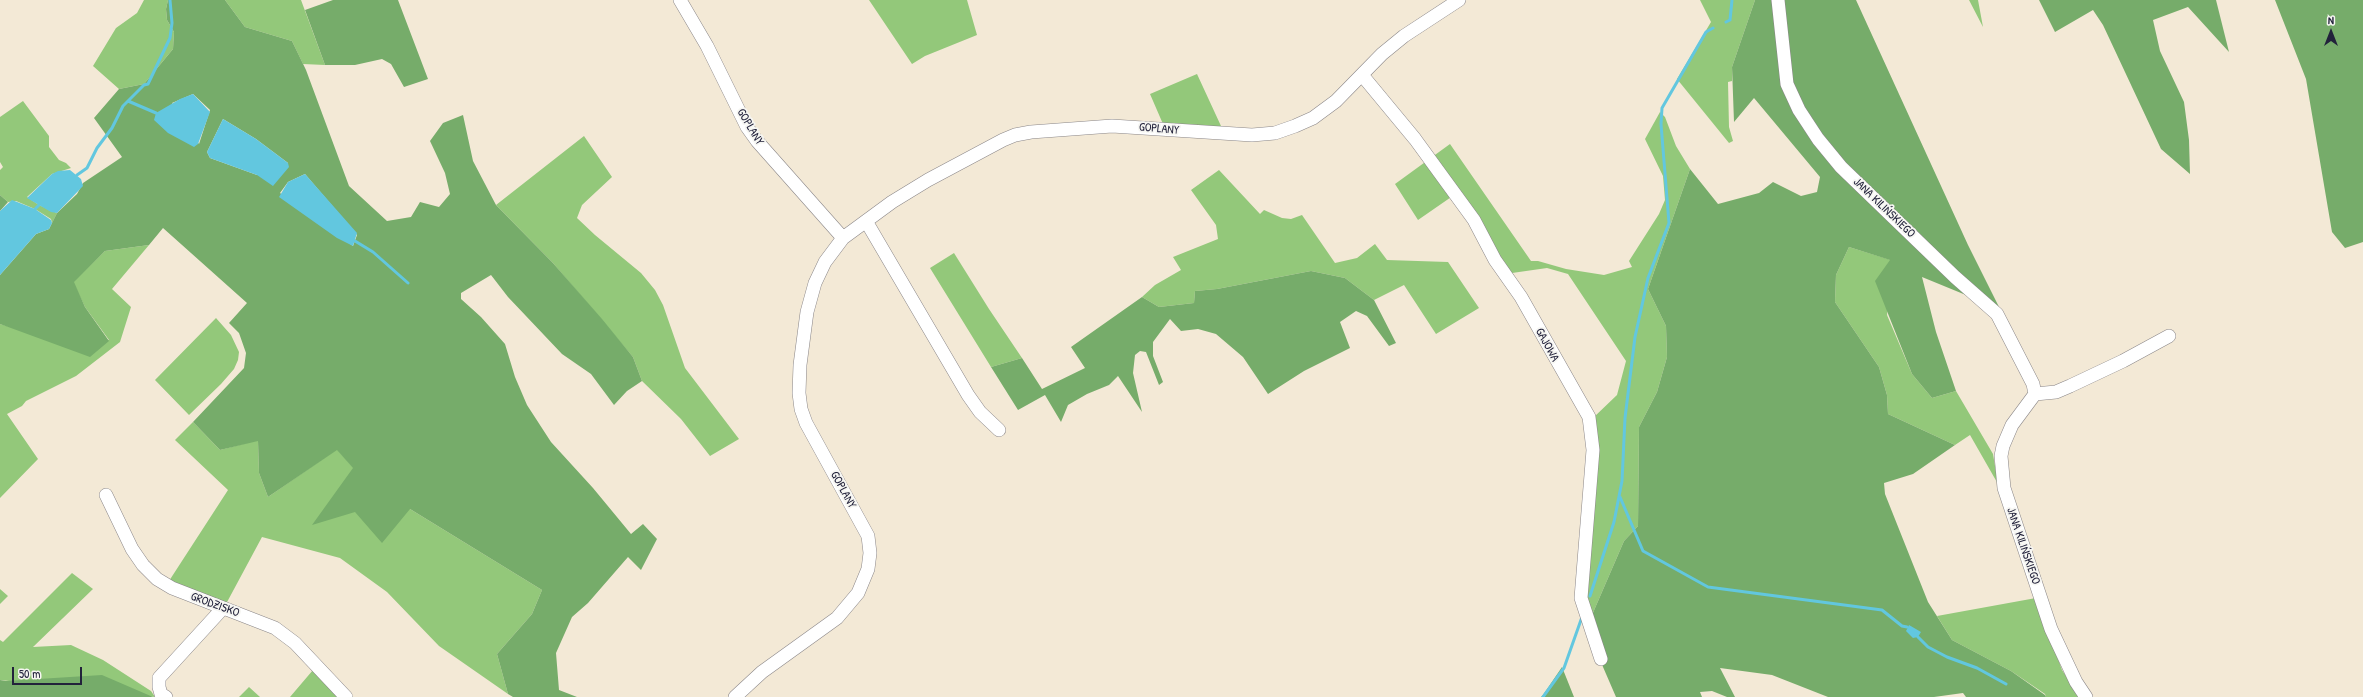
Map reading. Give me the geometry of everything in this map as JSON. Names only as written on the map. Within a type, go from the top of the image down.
[{"type":"street","name":"GOPLANY","points":[[680,0],[707,46],[747,127],[757,141],[843,238]]},
{"type":"street","name":"GOPLANY","points":[[735,697],[762,672],[837,618],[858,593],[868,569],[870,553],[868,536],[806,423],[801,409],[799,393],[800,365],[807,312],[815,283],[825,262],[843,238],[930,179],[996,143],[1015,135],[1031,132],[1112,126],[1229,135],[1275,133],[1313,118],[1336,101],[1404,36],[1459,0]]},
{"type":"street","name":"JANA KILIŃSKIEGO","points":[[1778,0],[1787,84],[1799,110],[1834,159],[1955,277],[1997,314],[2029,375],[2035,394],[2012,425],[2002,446],[2001,456],[2004,488],[2051,629],[2076,682],[2086,697]]},
{"type":"street","name":"GAJOWA","points":[[1362,75],[1410,133],[1474,220],[1495,260],[1521,298],[1589,416],[1593,450],[1581,598],[1601,659]]},
{"type":"street","points":[[866,221],[968,395],[980,412],[999,430]]},
{"type":"street","points":[[2035,394],[2056,392],[2070,386],[2123,361],[2169,336]]},
{"type":"street","name":"GRODZISKO","points":[[106,495],[132,549],[143,565],[157,579],[172,588],[275,628],[295,643],[346,697]]},
{"type":"street","points":[[166,697],[158,687],[159,678],[223,608]]},
{"type":"green space","points":[[144,0],[168,0],[166,9],[167,20],[174,32],[173,49],[144,84],[119,89],[93,66],[116,28],[137,13]]},
{"type":"green space","points":[[168,0],[225,0],[245,27],[292,41],[306,70],[349,186],[387,221],[411,217],[420,202],[439,207],[450,194],[445,173],[430,141],[443,123],[463,115],[473,161],[496,205],[553,263],[633,357],[642,381],[627,391],[614,405],[591,374],[562,354],[508,297],[491,275],[461,293],[461,299],[481,317],[505,344],[515,377],[527,405],[551,442],[593,488],[631,534],[643,524],[657,539],[641,570],[628,557],[588,603],[572,617],[556,653],[559,690],[577,697],[513,697],[508,694],[497,654],[532,614],[542,590],[410,509],[382,543],[355,512],[312,525],[353,468],[337,450],[268,497],[259,473],[258,441],[220,450],[193,422],[244,368],[246,353],[239,333],[229,323],[247,303],[163,228],[149,245],[105,251],[74,282],[85,307],[109,341],[90,357],[0,324],[0,275],[36,234],[49,229],[57,213],[77,194],[83,183],[122,157],[94,118],[119,89],[144,84],[173,49],[174,32],[167,20],[166,9]],"holes":[[[193,94],[210,110],[199,144],[172,103]],[[223,119],[256,139],[288,163],[257,175],[210,158],[207,152]],[[305,174],[357,235],[353,246],[280,193],[288,182]]]},
{"type":"green space","points":[[225,0],[301,0],[325,65],[303,64],[292,41],[245,27]]},
{"type":"green space","points":[[333,0],[398,0],[428,79],[404,87],[391,64],[382,59],[355,65],[325,65],[305,10]]},
{"type":"green space","points":[[869,0],[967,0],[977,35],[925,56],[912,64]]},
{"type":"green space","points":[[1700,0],[1755,0],[1732,67],[1732,81],[1728,82],[1729,127],[1733,141],[1729,143],[1677,79],[1711,22]]},
{"type":"green space","points":[[1755,0],[1856,0],[1968,245],[2000,309],[1922,277],[1936,332],[1956,391],[1932,398],[1912,374],[1875,281],[1890,260],[1849,247],[1836,275],[1835,302],[1879,367],[1887,395],[1888,414],[1955,445],[1913,474],[1884,483],[1885,494],[1928,602],[1952,640],[2011,671],[2046,697],[1966,697],[1963,693],[1934,697],[1828,697],[1772,675],[1720,668],[1735,697],[1727,697],[1712,691],[1700,692],[1702,697],[1616,697],[1600,660],[1592,615],[1624,541],[1638,526],[1639,427],[1657,392],[1667,357],[1666,326],[1648,289],[1690,169],[1718,204],[1759,193],[1773,182],[1801,196],[1817,192],[1820,177],[1754,98],[1734,122],[1732,67]]},
{"type":"green space","points":[[1969,0],[1978,0],[1983,27]]},
{"type":"green space","points":[[2039,0],[2216,0],[2229,52],[2188,7],[2153,20],[2160,51],[2184,102],[2189,140],[2190,174],[2161,149],[2103,25],[2093,10],[2055,32]]},
{"type":"green space","points":[[2275,0],[2363,0],[2363,242],[2345,248],[2332,232],[2306,79]]},
{"type":"green space","points":[[1197,74],[1221,126],[1221,130],[1163,124],[1150,94]]},
{"type":"green space","points":[[23,101],[49,136],[49,147],[59,160],[66,163],[71,168],[52,174],[27,197],[39,205],[57,213],[52,223],[51,219],[35,209],[16,201],[8,202],[0,195],[0,170],[3,167],[0,162],[0,117]]},
{"type":"green space","points":[[1660,112],[1665,117],[1676,146],[1690,169],[1648,289],[1666,326],[1667,357],[1657,392],[1639,427],[1638,526],[1624,541],[1592,615],[1584,626],[1593,418],[1617,395],[1626,361],[1568,274],[1547,268],[1505,274],[1457,193],[1418,220],[1395,184],[1450,144],[1531,261],[1538,261],[1566,269],[1604,275],[1632,267],[1629,261],[1659,214],[1665,200],[1663,176],[1645,139]]},
{"type":"green space","points":[[584,136],[612,177],[582,205],[577,218],[641,273],[655,290],[663,305],[685,368],[739,439],[710,456],[681,419],[642,381],[633,357],[553,263],[496,205]]},
{"type":"green space","points":[[1219,170],[1260,214],[1264,210],[1282,218],[1291,219],[1302,215],[1335,263],[1357,258],[1375,244],[1387,260],[1448,262],[1479,308],[1436,334],[1404,285],[1374,300],[1345,278],[1311,271],[1217,289],[1195,291],[1194,303],[1159,307],[1142,297],[1155,285],[1181,270],[1173,257],[1218,239],[1216,225],[1191,190]]},
{"type":"green space","points":[[0,195],[8,202],[0,211]]},
{"type":"green space","points":[[149,245],[112,289],[131,307],[120,342],[76,376],[26,401],[22,406],[7,414],[38,459],[0,498],[0,324],[28,332],[109,340],[85,307],[73,282],[105,251]]},
{"type":"green space","points":[[1849,247],[1891,260],[1887,315],[1912,374],[1932,398],[1956,391],[1993,454],[1998,484],[1970,435],[1955,445],[1888,414],[1887,395],[1879,367],[1835,302],[1836,275]]},
{"type":"green space","points":[[954,253],[1022,358],[991,367],[930,268]]},
{"type":"green space","points":[[1311,271],[1345,278],[1374,300],[1396,343],[1389,346],[1367,316],[1356,311],[1340,322],[1350,348],[1304,371],[1268,394],[1243,357],[1216,334],[1198,329],[1181,331],[1170,319],[1153,342],[1153,356],[1163,382],[1159,385],[1146,352],[1140,351],[1135,355],[1133,373],[1142,412],[1118,376],[1109,385],[1087,394],[1068,405],[1061,422],[1045,395],[1018,410],[991,367],[1022,358],[1042,389],[1085,368],[1071,347],[1142,297],[1159,307],[1194,303],[1195,291],[1217,289]]},
{"type":"green space","points":[[216,318],[231,335],[239,352],[238,360],[234,369],[221,384],[189,415],[155,380]]},
{"type":"green space","points":[[193,422],[220,450],[258,440],[259,473],[268,497],[337,449],[353,467],[355,512],[410,509],[542,590],[532,614],[497,654],[508,694],[439,646],[387,592],[340,558],[262,537],[226,604],[169,581],[228,490],[175,440]]},
{"type":"green space","points":[[72,573],[93,589],[33,647],[71,645],[103,660],[151,691],[155,697],[0,680],[0,640],[3,642]]},
{"type":"green space","points":[[0,589],[8,596],[0,604]]},
{"type":"green space","points":[[2036,598],[2062,670],[2080,697],[2046,697],[2045,694],[2011,671],[1952,640],[1937,616]]},
{"type":"green space","points":[[1562,667],[1574,697],[1541,697],[1543,695]]},
{"type":"green space","points":[[313,670],[338,695],[337,697],[290,697]]},
{"type":"green space","points":[[102,675],[153,697],[0,697],[0,680],[6,681]]},
{"type":"green space","points":[[249,687],[260,697],[239,697]]},
{"type":"water","points":[[193,94],[210,112],[198,144],[194,147],[168,133],[154,120],[156,113],[180,99]]},
{"type":"water","points":[[223,119],[256,139],[288,163],[289,167],[273,186],[257,175],[210,158],[207,152]]},
{"type":"water","points":[[70,170],[81,179],[83,186],[57,213],[51,212],[27,198],[52,174],[58,171]]},
{"type":"water","points":[[305,174],[357,233],[353,246],[337,238],[279,197],[288,182]]},
{"type":"water","points":[[12,200],[35,209],[51,220],[52,223],[49,229],[36,234],[0,275],[0,211]]},
{"type":"water","points":[[1909,625],[1921,632],[1918,637],[1913,638],[1906,631]]},
{"type":"waterway","points":[[77,175],[87,168],[97,148],[112,128],[123,106],[144,85],[148,84],[170,38],[172,23],[170,0]]},
{"type":"waterway","points":[[1726,22],[1730,20],[1732,0]]},
{"type":"waterway","points":[[1590,596],[1614,522],[1622,481],[1625,418],[1635,337],[1648,278],[1669,223],[1661,124],[1662,108],[1706,32],[1713,28]]},
{"type":"waterway","points":[[128,101],[156,113]]},
{"type":"waterway","points":[[35,209],[39,205]]},
{"type":"waterway","points":[[355,241],[373,252],[408,283]]},
{"type":"waterway","points":[[1620,497],[1643,551],[1708,587],[1882,610],[1902,626],[1907,627]]},
{"type":"waterway","points":[[1543,697],[1564,668],[1582,617]]},
{"type":"waterway","points":[[1918,637],[1928,647],[1947,657],[1977,668],[2006,684]]}]
